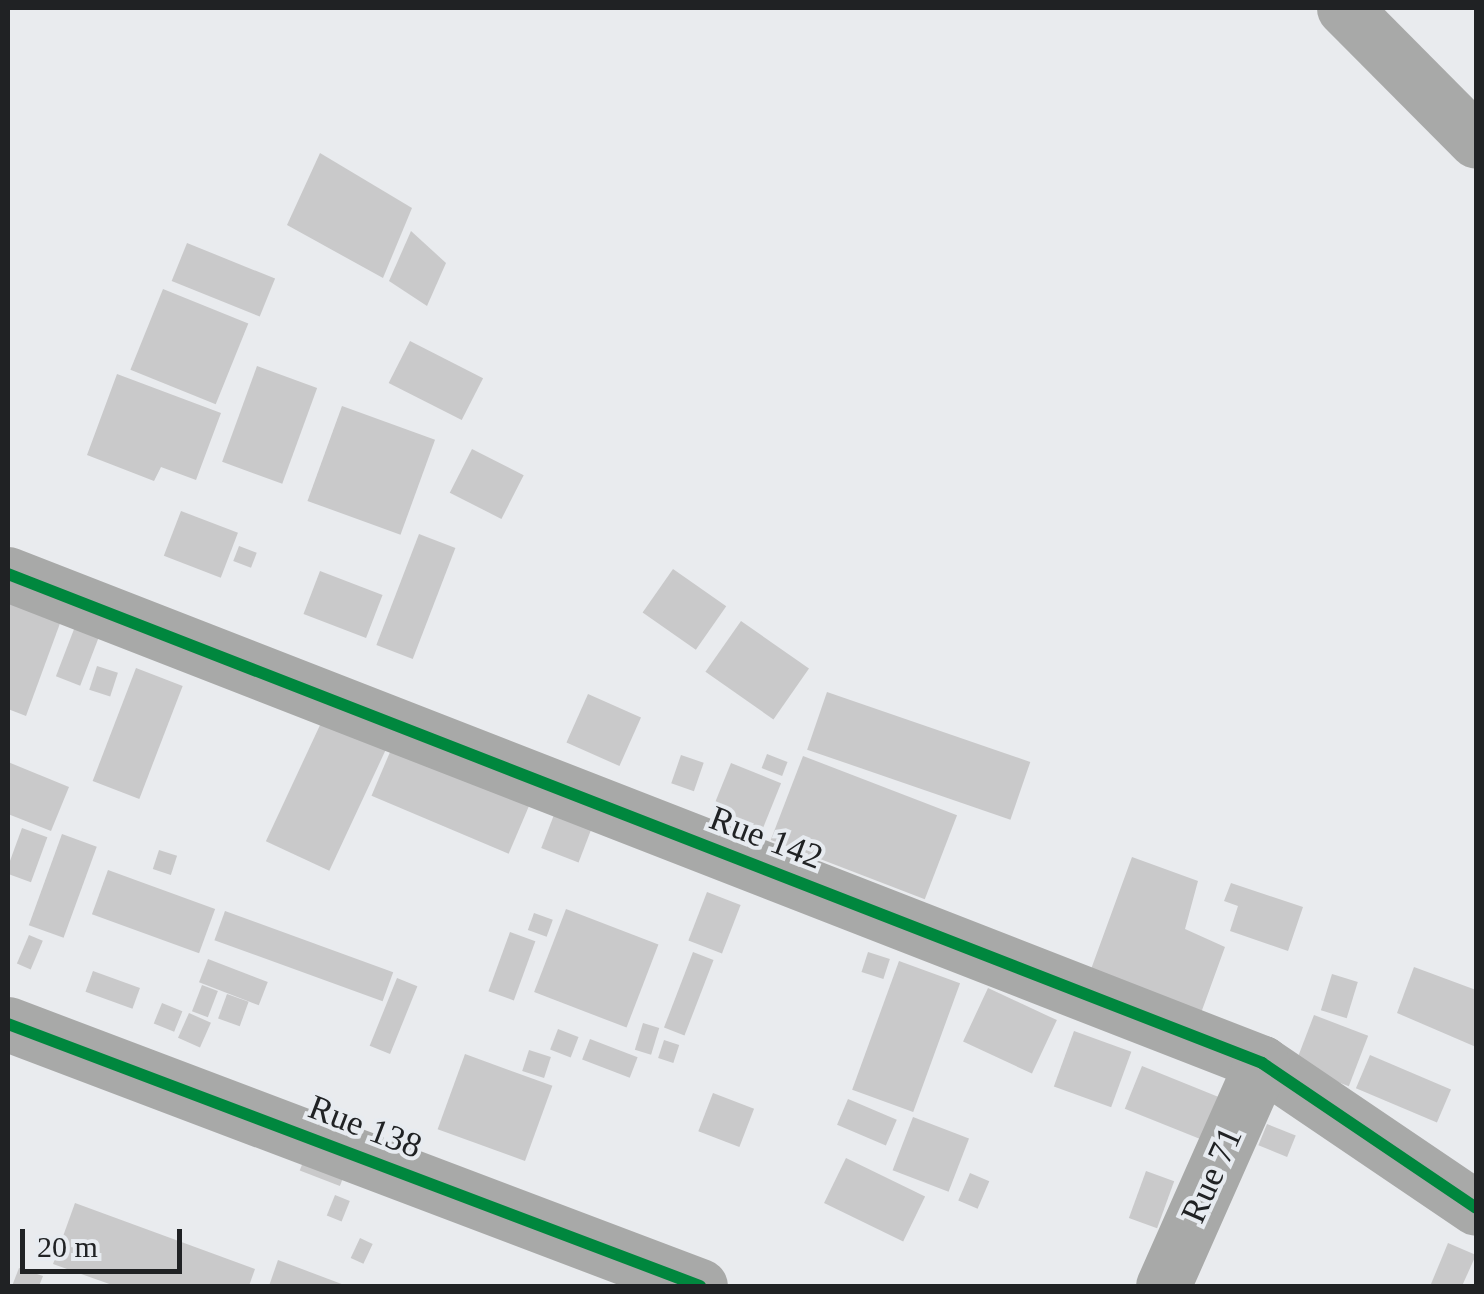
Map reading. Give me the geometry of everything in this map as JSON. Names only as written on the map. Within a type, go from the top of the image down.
[{"type":"street","points":[[1344,8],[1476,141]]},
{"type":"street","name":"Rue 142","points":[[8,574],[1262,1063],[1476,1208]]},
{"type":"street","name":"Rue 138","points":[[8,1024],[700,1286]]},
{"type":"street","name":"Rue 71","points":[[1163,1286],[1262,1063]]},
{"type":"building","points":[[320,153],[412,208],[383,278],[287,225]]},
{"type":"building","points":[[411,231],[446,263],[427,306],[389,281]]},
{"type":"building","points":[[187,243],[275,279],[260,317],[172,281]]},
{"type":"building","points":[[163,289],[248,323],[216,404],[130,370]]},
{"type":"building","points":[[410,341],[483,378],[462,420],[389,383]]},
{"type":"building","points":[[257,366],[317,388],[282,484],[222,462]]},
{"type":"building","points":[[117,374],[221,413],[196,480],[161,467],[154,481],[87,455]]},
{"type":"building","points":[[342,406],[435,440],[400,535],[307,501]]},
{"type":"building","points":[[472,449],[524,475],[501,519],[450,493]]},
{"type":"building","points":[[181,511],[238,533],[221,578],[164,556]]},
{"type":"building","points":[[419,534],[455,548],[413,659],[376,645]]},
{"type":"building","points":[[239,546],[257,553],[251,568],[233,561]]},
{"type":"building","points":[[673,569],[726,606],[696,650],[643,612]]},
{"type":"building","points":[[320,571],[383,595],[366,638],[304,614]]},
{"type":"building","points":[[15,588],[66,607],[26,716],[8,709],[8,610]]},
{"type":"building","points":[[81,611],[105,620],[80,686],[56,676]]},
{"type":"building","points":[[741,621],[809,669],[773,719],[705,672]]},
{"type":"building","points":[[97,666],[118,673],[110,697],[89,690]]},
{"type":"building","points":[[136,668],[183,686],[139,799],[93,781]]},
{"type":"building","points":[[827,692],[1030,762],[1010,820],[807,750]]},
{"type":"building","points":[[588,694],[641,718],[619,766],[566,742]]},
{"type":"building","points":[[328,708],[391,738],[329,871],[266,841]]},
{"type":"building","points":[[393,745],[530,803],[509,854],[372,796]]},
{"type":"building","points":[[767,754],[788,762],[782,776],[762,768]]},
{"type":"building","points":[[681,755],[704,763],[694,791],[671,783]]},
{"type":"building","points":[[803,756],[957,815],[925,899],[771,840]]},
{"type":"building","points":[[8,762],[69,787],[51,831],[8,814]]},
{"type":"building","points":[[731,763],[781,783],[763,829],[713,808]]},
{"type":"building","points":[[557,807],[594,821],[579,862],[541,848]]},
{"type":"building","points":[[22,828],[47,837],[31,882],[8,874]]},
{"type":"building","points":[[62,834],[97,847],[64,938],[29,925]]},
{"type":"building","points":[[159,850],[177,856],[171,875],[153,869]]},
{"type":"building","points":[[1132,857],[1198,881],[1185,929],[1225,947],[1201,1013],[1090,972]]},
{"type":"building","points":[[108,870],[215,909],[199,953],[92,914]]},
{"type":"building","points":[[1231,883],[1303,907],[1288,951],[1230,931],[1238,906],[1224,901]]},
{"type":"building","points":[[707,892],[741,905],[722,953],[688,941]]},
{"type":"building","points":[[566,909],[658,944],[627,1028],[534,992]]},
{"type":"building","points":[[225,911],[393,972],[383,1001],[214,940]]},
{"type":"building","points":[[534,913],[553,920],[547,937],[528,930]]},
{"type":"building","points":[[510,932],[535,941],[514,1000],[488,991]]},
{"type":"building","points":[[29,935],[43,941],[31,969],[17,964]]},
{"type":"building","points":[[693,952],[714,960],[685,1036],[664,1028]]},
{"type":"building","points":[[868,952],[890,959],[883,979],[862,972]]},
{"type":"building","points":[[208,959],[268,982],[259,1005],[199,982]]},
{"type":"building","points":[[899,961],[960,983],[913,1112],[852,1090]]},
{"type":"building","points":[[1414,967],[1476,990],[1476,1047],[1397,1013]]},
{"type":"building","points":[[93,971],[140,988],[132,1009],[85,992]]},
{"type":"building","points":[[1332,974],[1358,982],[1347,1018],[1321,1010]]},
{"type":"building","points":[[397,978],[417,986],[390,1054],[370,1046]]},
{"type":"building","points":[[202,985],[218,991],[208,1017],[192,1011]]},
{"type":"building","points":[[988,988],[1057,1020],[1032,1074],[963,1041]]},
{"type":"building","points":[[227,994],[249,1002],[240,1026],[218,1018]]},
{"type":"building","points":[[162,1003],[182,1011],[174,1032],[154,1023]]},
{"type":"building","points":[[189,1013],[211,1023],[200,1047],[178,1038]]},
{"type":"building","points":[[1314,1015],[1368,1036],[1349,1086],[1295,1065]]},
{"type":"building","points":[[643,1023],[659,1028],[651,1055],[635,1050]]},
{"type":"building","points":[[558,1029],[579,1037],[571,1057],[550,1050]]},
{"type":"building","points":[[1074,1031],[1131,1052],[1111,1107],[1054,1086]]},
{"type":"building","points":[[590,1039],[638,1057],[630,1078],[582,1060]]},
{"type":"building","points":[[664,1040],[679,1045],[673,1063],[658,1058]]},
{"type":"building","points":[[529,1050],[551,1057],[544,1078],[522,1071]]},
{"type":"building","points":[[465,1054],[552,1086],[525,1161],[438,1129]]},
{"type":"building","points":[[1370,1055],[1451,1089],[1437,1123],[1356,1088]]},
{"type":"building","points":[[1142,1066],[1218,1097],[1201,1139],[1125,1109]]},
{"type":"building","points":[[713,1093],[754,1109],[739,1147],[698,1131]]},
{"type":"building","points":[[848,1099],[897,1120],[886,1145],[837,1125]]},
{"type":"building","points":[[913,1117],[969,1139],[949,1192],[893,1170]]},
{"type":"building","points":[[1267,1124],[1296,1136],[1287,1157],[1258,1145]]},
{"type":"building","points":[[308,1149],[348,1164],[340,1186],[300,1170]]},
{"type":"building","points":[[846,1158],[925,1197],[903,1242],[824,1203]]},
{"type":"building","points":[[1146,1171],[1174,1181],[1157,1228],[1129,1218]]},
{"type":"building","points":[[970,1173],[989,1181],[978,1209],[958,1201]]},
{"type":"building","points":[[335,1195],[350,1201],[342,1221],[327,1215]]},
{"type":"building","points":[[75,1203],[255,1269],[249,1286],[115,1286],[53,1264]]},
{"type":"building","points":[[360,1238],[373,1244],[363,1264],[351,1258]]},
{"type":"building","points":[[1448,1243],[1476,1255],[1462,1286],[1431,1284]]},
{"type":"building","points":[[278,1260],[347,1286],[269,1286]]},
{"type":"building","points":[[19,1268],[43,1276],[39,1286],[12,1286]]},
{"type":"cycle path","points":[[8,574],[1262,1063],[1476,1208]]},
{"type":"cycle path","points":[[8,1024],[700,1286]]}]
